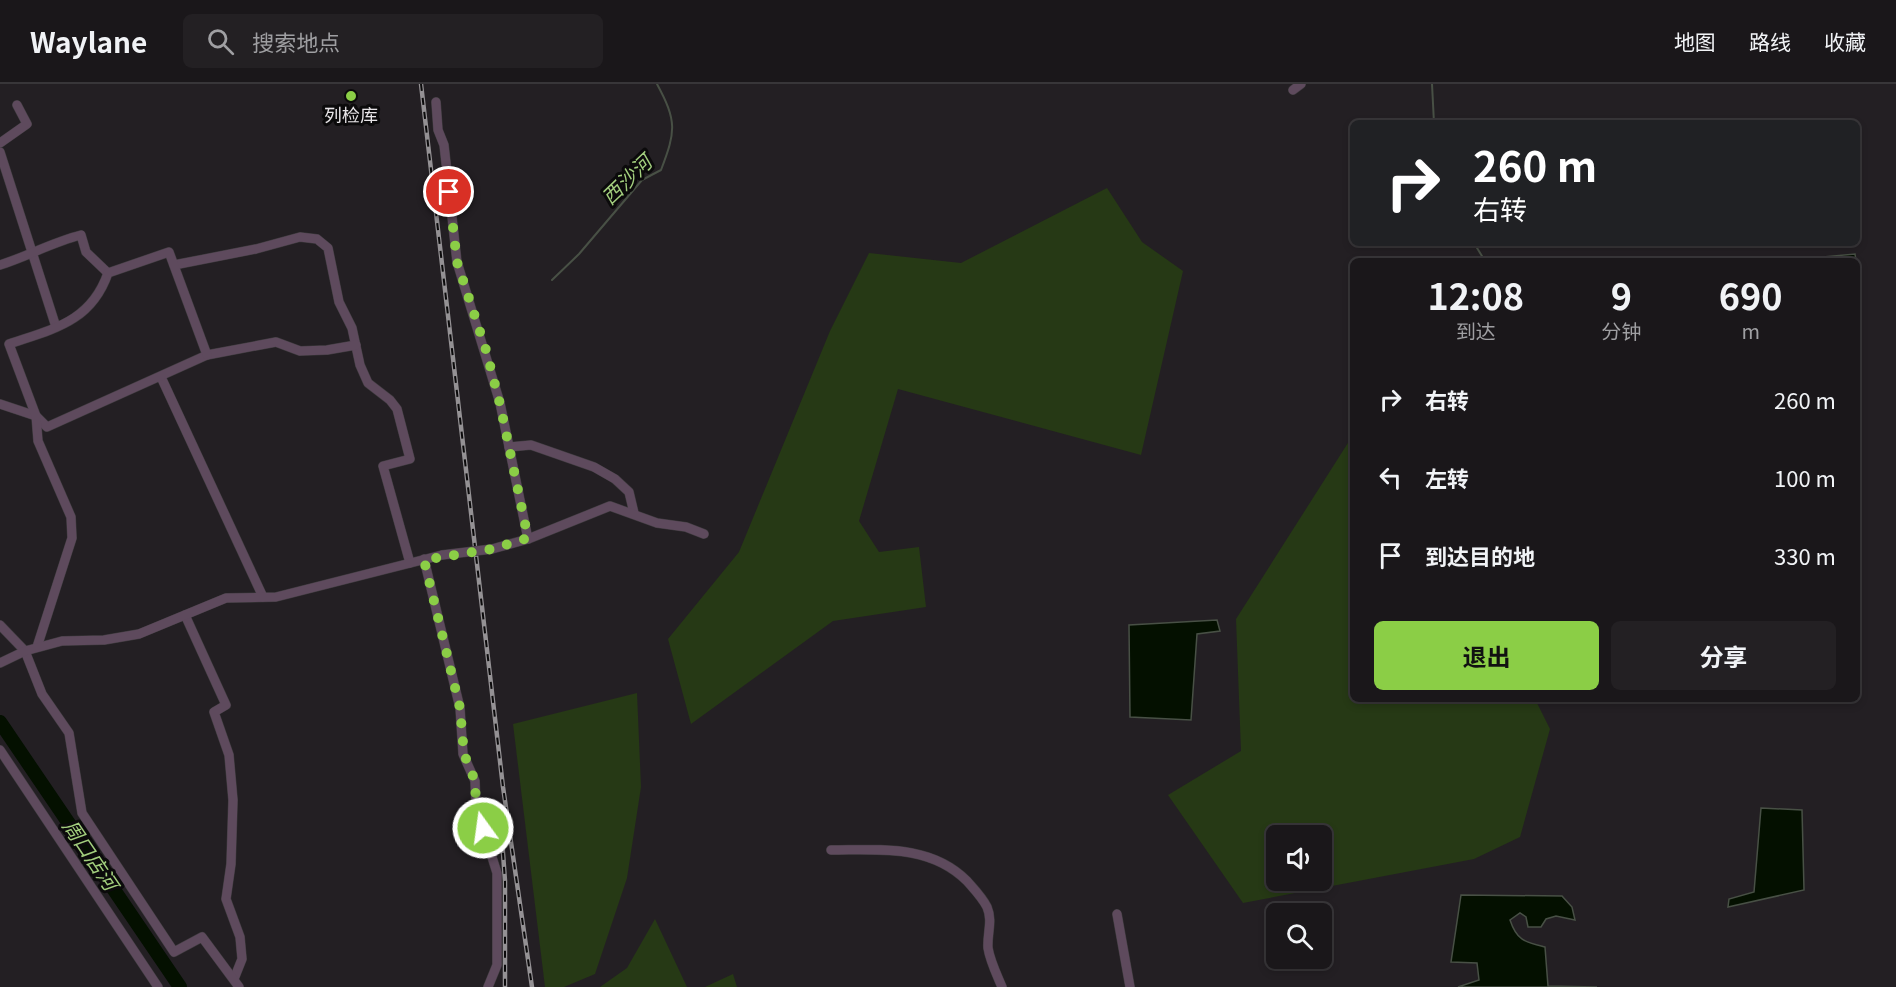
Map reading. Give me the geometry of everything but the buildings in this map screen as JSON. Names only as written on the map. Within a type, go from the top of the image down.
[{"type":"street","points":[[436,102],[438,130],[444,145],[457,262],[486,350],[528,538]]},
{"type":"street","points":[[0,143],[27,124],[17,105]]},
{"type":"street","points":[[0,152],[32,255],[47,292],[56,327]]},
{"type":"street","points":[[0,266],[32,255],[51,243],[81,235],[86,252],[108,273]]},
{"type":"street","points":[[174,265],[256,249],[300,237],[317,239],[327,248],[339,302],[352,328],[360,365],[368,383],[390,400],[397,409],[410,459],[382,466],[410,563]]},
{"type":"street","points":[[37,647],[72,538],[71,517],[38,441],[36,416],[9,344],[80,316],[108,273],[169,252],[207,355]]},
{"type":"street","points":[[0,404],[36,416],[47,427],[207,355],[276,342],[300,351],[356,345]]},
{"type":"street","points":[[160,377],[262,597]]},
{"type":"street","points":[[509,447],[531,445],[594,466],[615,479],[629,492],[634,513]]},
{"type":"street","points":[[0,663],[25,651],[62,640],[104,640],[139,634],[226,598],[276,597],[442,555],[492,549],[528,538],[610,506],[657,523],[686,527],[704,534]]},
{"type":"street","points":[[424,560],[460,708],[464,754],[475,781],[476,806],[497,873],[497,965],[488,987]]},
{"type":"street","points":[[185,615],[226,705],[214,712],[229,755],[233,800],[231,864],[226,899],[240,937],[242,959],[236,983]]},
{"type":"street","points":[[0,625],[25,651],[42,694],[69,733],[82,813],[174,952],[202,937],[236,983]]},
{"type":"street","points":[[0,750],[158,987]]},
{"type":"street","points":[[831,850],[918,853],[939,860],[960,875],[978,893],[987,907],[990,920],[988,947],[1002,987]]},
{"type":"street","points":[[1117,914],[1130,987]]},
{"type":"green space","points":[[1107,188],[1142,242],[1183,271],[1141,455],[898,389],[859,521],[879,552],[919,547],[926,607],[833,621],[691,724],[668,639],[739,552],[830,331],[869,253],[961,263]]},
{"type":"green space","points":[[1350,440],[1350,702],[1536,702],[1550,729],[1520,837],[1474,859],[1332,886],[1332,825],[1266,825],[1266,891],[1306,891],[1243,903],[1168,795],[1241,751],[1236,619]]},
{"type":"green space","points":[[637,693],[641,787],[627,878],[595,974],[564,987],[545,987],[513,724]]},
{"type":"green space","points":[[655,919],[687,987],[600,987],[627,968]]},
{"type":"green space","points":[[733,974],[737,987],[705,987]]},
{"type":"shaded area","points":[[1855,254],[1856,258],[1812,258]]},
{"type":"shaded area","points":[[1217,620],[1220,631],[1197,634],[1191,720],[1130,717],[1129,625]]},
{"type":"shaded area","points":[[1761,808],[1802,810],[1804,890],[1728,907],[1729,899],[1754,892]]},
{"type":"shaded area","points":[[1461,895],[1562,896],[1572,907],[1575,920],[1556,916],[1546,919],[1541,927],[1528,927],[1526,917],[1520,913],[1510,920],[1523,940],[1545,947],[1548,986],[1597,987],[1458,987],[1479,980],[1477,963],[1451,962]]},
{"type":"waterway","name":"西沙河","points":[[552,280],[579,254],[642,180],[661,170],[670,145],[672,126],[668,108],[657,84]]},
{"type":"waterway","points":[[1432,84],[1434,120]]},
{"type":"waterway","points":[[1476,246],[1483,258]]},
{"type":"waterway","name":"周口店河","points":[[0,722],[180,987]]},
{"type":"railway","points":[[421,84],[503,787],[532,987]]},
{"type":"railway","points":[[501,825],[505,881],[505,987]]},
{"type":"place","name":"列检库","points":[[351,96]]},
{"type":"route","points":[[449,192],[457,262],[463,286],[486,350],[500,404],[528,538],[492,549],[442,555],[424,560],[460,708],[464,754],[475,781],[476,806],[483,828]]}]
